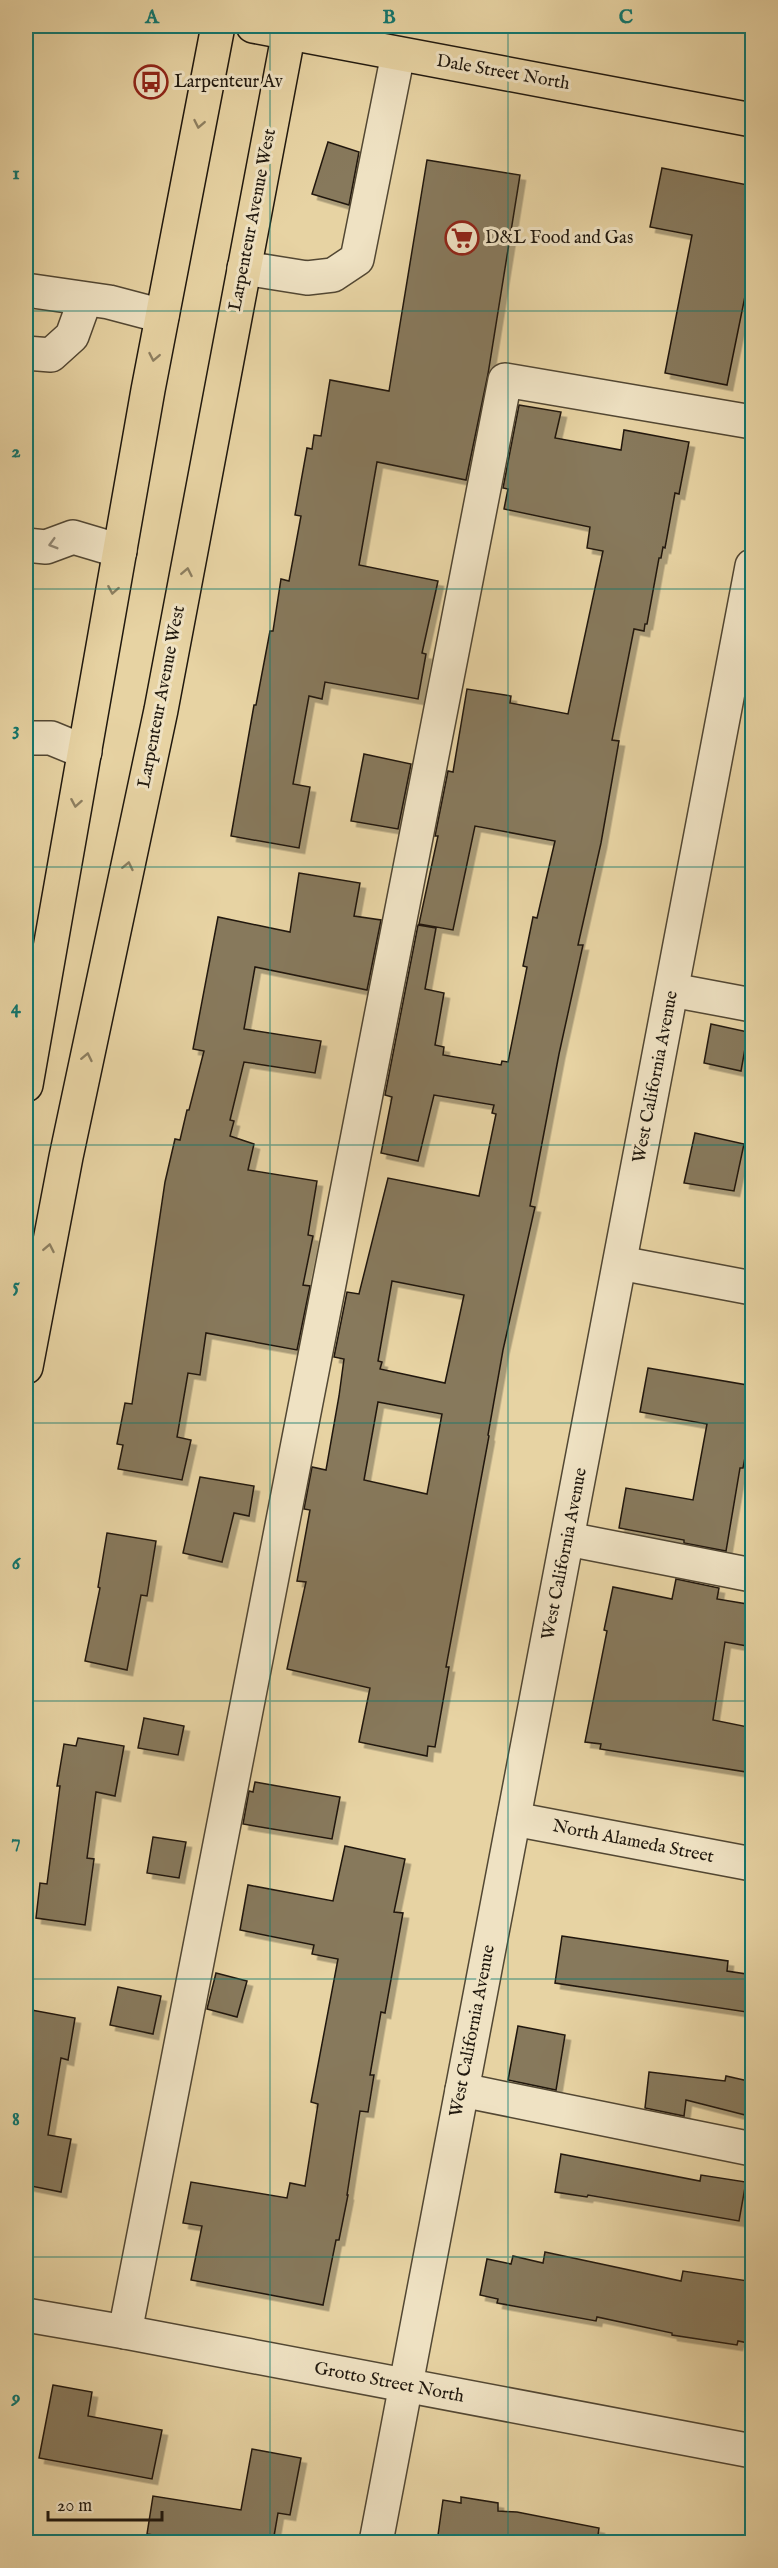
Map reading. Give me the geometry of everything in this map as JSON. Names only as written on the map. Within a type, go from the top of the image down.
[{"type":"main road","points":[[26,1085],[162,316],[218,26]]},
{"type":"main road","name":"Dale Street North","points":[[253,26],[290,29],[398,54],[753,120]]},
{"type":"main road","name":"Larpenteur Avenue West","points":[[26,1367],[66,1157],[161,710],[290,29]]},
{"type":"street","points":[[244,268],[307,278],[333,274],[357,259],[398,54]]},
{"type":"street","points":[[26,290],[109,302],[162,316]]},
{"type":"street","points":[[26,353],[51,355],[72,336],[85,300]]},
{"type":"street","points":[[125,2332],[505,380],[753,422]]},
{"type":"street","points":[[26,545],[46,547],[73,537],[120,551]]},
{"type":"street","name":"West California Avenue","points":[[376,2542],[672,990],[740,709],[753,566]]},
{"type":"street","points":[[26,738],[51,738],[85,752]]},
{"type":"street","points":[[672,990],[753,1005]]},
{"type":"street","points":[[620,1263],[753,1288]]},
{"type":"street","points":[[568,1539],[753,1575]]},
{"type":"street","name":"North Alameda Street","points":[[514,1819],[753,1864]]},
{"type":"street","points":[[462,2090],[753,2149]]},
{"type":"street","name":"Grotto Street North","points":[[26,2315],[753,2451]]},
{"type":"building","points":[[328,142],[359,152],[349,205],[312,194]]},
{"type":"building","points":[[427,160],[520,175],[488,374],[466,480],[377,462],[359,565],[438,581],[422,653],[426,654],[418,699],[325,682],[322,699],[309,696],[293,784],[310,787],[299,848],[231,836],[254,705],[256,705],[270,631],[273,631],[281,579],[289,581],[301,516],[295,515],[307,448],[312,449],[314,435],[321,436],[330,380],[389,391]]},
{"type":"building","points":[[662,168],[753,186],[753,257],[727,385],[665,373],[692,235],[650,227]]},
{"type":"building","points":[[519,405],[561,412],[555,438],[621,450],[624,430],[689,442],[679,494],[675,493],[665,548],[663,547],[661,558],[659,558],[647,624],[645,624],[644,631],[634,629],[612,740],[619,741],[601,843],[578,945],[583,945],[559,1054],[530,1206],[535,1207],[503,1350],[446,1667],[449,1667],[435,1747],[428,1746],[427,1756],[359,1742],[370,1688],[287,1669],[306,1582],[297,1581],[310,1510],[304,1509],[312,1467],[326,1470],[339,1396],[344,1359],[334,1357],[347,1292],[359,1294],[388,1178],[479,1196],[496,1114],[492,1113],[494,1105],[434,1095],[418,1161],[381,1153],[392,1097],[385,1095],[418,925],[436,928],[425,989],[444,993],[435,1045],[444,1047],[443,1055],[501,1065],[502,1061],[508,1062],[527,967],[523,966],[533,917],[537,918],[555,841],[475,826],[453,930],[419,924],[438,836],[435,836],[448,771],[453,772],[467,689],[511,696],[510,703],[568,714],[603,551],[587,548],[590,527],[504,509],[508,489],[503,488]],"holes":[[[392,1281],[464,1295],[445,1383],[380,1369],[382,1362],[378,1361]],[[378,1402],[442,1414],[427,1494],[364,1480]]]},
{"type":"building","points":[[364,754],[411,764],[398,829],[351,821]]},
{"type":"building","points":[[299,873],[360,883],[354,916],[381,920],[367,990],[255,967],[244,1029],[321,1041],[315,1073],[244,1062],[230,1120],[234,1121],[230,1136],[254,1144],[248,1170],[317,1181],[308,1235],[313,1236],[303,1285],[310,1286],[297,1350],[206,1333],[200,1375],[188,1373],[177,1437],[191,1440],[182,1480],[118,1469],[123,1445],[117,1444],[125,1403],[132,1404],[165,1182],[175,1139],[180,1140],[204,1051],[193,1049],[218,917],[290,932]]},
{"type":"building","points":[[711,1024],[748,1032],[741,1071],[704,1063]]},
{"type":"building","points":[[695,1133],[744,1144],[734,1191],[684,1183]]},
{"type":"building","points":[[648,1368],[753,1386],[753,1416],[743,1468],[740,1468],[726,1551],[684,1543],[684,1540],[619,1528],[626,1488],[693,1500],[707,1424],[640,1412]]},
{"type":"building","points":[[200,1477],[254,1486],[249,1516],[234,1513],[222,1562],[183,1553]]},
{"type":"building","points":[[107,1533],[156,1541],[147,1596],[141,1595],[127,1670],[85,1661],[100,1588],[98,1587]]},
{"type":"building","points":[[676,1579],[719,1588],[717,1599],[753,1605],[753,1647],[725,1642],[713,1720],[753,1728],[753,1773],[600,1749],[601,1744],[585,1742],[607,1631],[604,1630],[613,1587],[672,1599]]},
{"type":"building","points":[[144,1718],[184,1726],[178,1755],[138,1748]]},
{"type":"building","points":[[78,1738],[124,1746],[115,1796],[96,1792],[87,1858],[94,1859],[85,1925],[36,1918],[40,1883],[47,1884],[60,1786],[57,1786],[64,1744],[76,1746]]},
{"type":"building","points":[[255,1782],[340,1797],[332,1839],[243,1824],[249,1791],[253,1792]]},
{"type":"building","points":[[153,1837],[186,1842],[179,1878],[147,1873]]},
{"type":"building","points":[[345,1846],[405,1859],[394,1912],[403,1913],[385,2013],[381,2012],[370,2075],[374,2075],[368,2112],[360,2111],[348,2195],[323,2305],[191,2280],[202,2226],[183,2223],[191,2182],[287,2198],[290,2183],[305,2186],[318,2104],[311,2102],[338,1959],[312,1954],[314,1945],[240,1930],[248,1885],[333,1901]]},
{"type":"building","points":[[562,1936],[728,1961],[727,1971],[753,1975],[753,2013],[555,1983]]},
{"type":"building","points":[[216,1973],[247,1981],[237,2017],[207,2009]]},
{"type":"building","points":[[118,1987],[161,1996],[153,2034],[110,2025]]},
{"type":"building","points":[[26,2009],[75,2018],[68,2060],[61,2058],[48,2135],[71,2139],[61,2192],[26,2185]]},
{"type":"building","points":[[518,2026],[565,2035],[556,2090],[508,2080]]},
{"type":"building","points":[[649,2072],[725,2081],[726,2076],[753,2082],[753,2117],[686,2100],[684,2116],[645,2108]]},
{"type":"building","points":[[561,2154],[700,2181],[701,2175],[746,2182],[739,2221],[588,2195],[587,2197],[555,2192]]},
{"type":"building","points":[[545,2252],[681,2281],[683,2271],[748,2281],[747,2283],[753,2284],[753,2344],[738,2341],[737,2345],[672,2335],[672,2333],[597,2317],[596,2321],[497,2303],[498,2299],[480,2295],[487,2259],[511,2264],[513,2256],[543,2263]]},
{"type":"building","points":[[53,2385],[92,2392],[88,2416],[162,2430],[152,2479],[39,2458]]},
{"type":"building","points":[[252,2449],[301,2458],[290,2515],[278,2513],[273,2542],[196,2542],[147,2534],[153,2496],[241,2510]]},
{"type":"building","points":[[461,2497],[498,2503],[498,2511],[517,2512],[599,2528],[597,2542],[437,2542],[443,2500],[461,2503]]},
{"type":"place","name":"Larpenteur Av","points":[[151,82]]},
{"type":"place","name":"D&L Food and Gas","points":[[462,238]]}]
